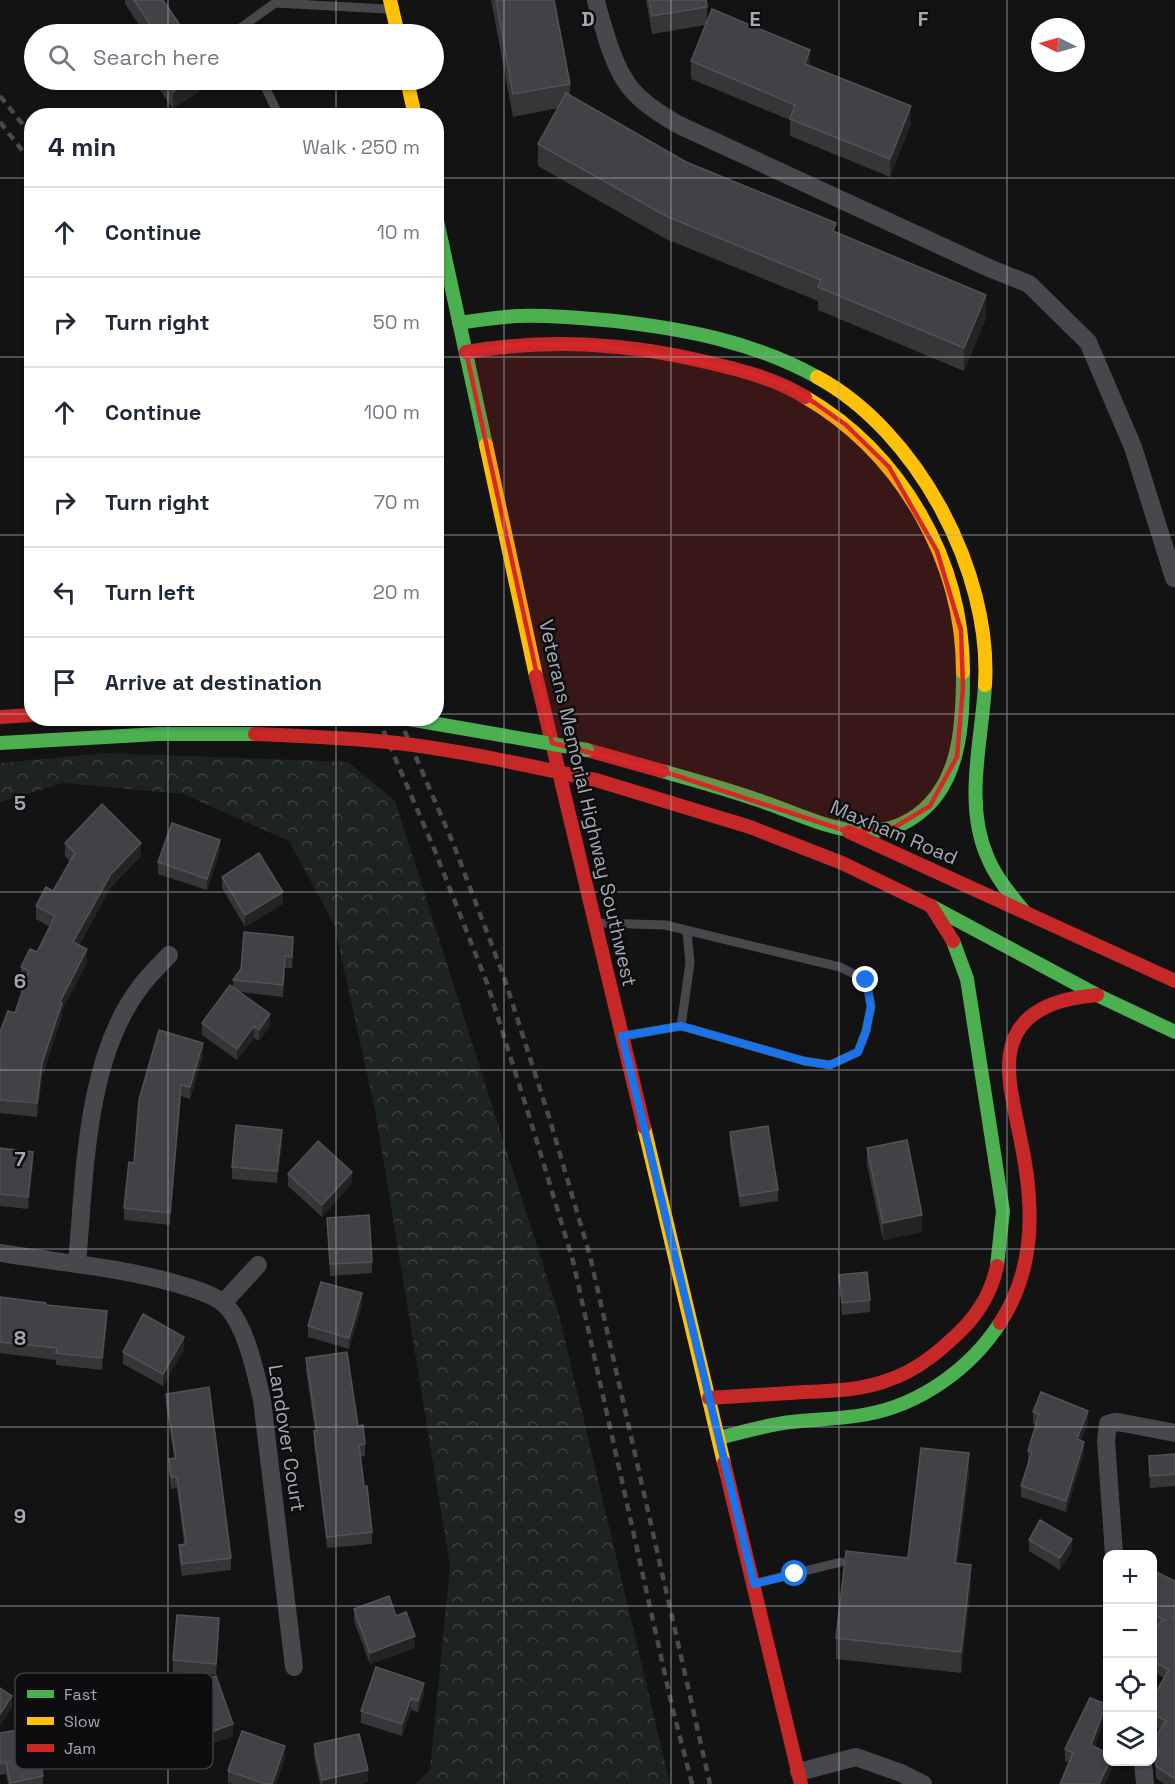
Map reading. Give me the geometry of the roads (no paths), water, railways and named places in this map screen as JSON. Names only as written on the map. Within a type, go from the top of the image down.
[{"type":"main road","points":[[391,4],[396,24]]},
{"type":"main road","points":[[409,90],[413,108]]},
{"type":"main road","name":"Veterans Memorial Highway Southwest","points":[[444,253],[543,702],[800,1778]]},
{"type":"main road","points":[[459,323],[503,317],[544,316],[653,325],[715,337],[773,356],[827,382],[865,412],[892,438],[913,462],[945,518],[962,555],[974,591],[985,671],[984,720],[976,783],[979,828],[984,849],[993,869],[1005,889],[1023,910]]},
{"type":"main road","points":[[465,352],[526,344],[600,345],[656,351],[721,365],[789,387],[846,425],[889,467],[923,520],[952,589],[961,630],[963,660],[957,756],[944,788],[930,806],[919,815],[895,827],[878,831],[849,832]]},
{"type":"main road","points":[[0,717],[24,716]]},
{"type":"main road","name":"Maxham Road","points":[[444,725],[587,750],[759,801],[849,832],[1175,981]]},
{"type":"main road","points":[[0,743],[158,734],[255,734],[400,743],[523,764],[596,780],[750,827],[843,863],[931,906],[1097,995],[1175,1032]]},
{"type":"main road","points":[[709,1398],[852,1389],[889,1380],[916,1368],[963,1332],[975,1318],[988,1295],[997,1267],[1003,1211],[967,979],[948,931],[931,906]]},
{"type":"main road","points":[[719,1438],[800,1420],[867,1415],[890,1409],[921,1395],[958,1372],[990,1341],[1013,1301],[1020,1281],[1029,1236],[1029,1193],[1008,1072],[1013,1042],[1022,1027],[1042,1009],[1070,998],[1097,995]]},
{"type":"street","points":[[596,0],[614,61],[627,86],[650,108],[700,135],[1029,284],[1088,342],[1133,447],[1174,581]]},
{"type":"street","points":[[77,1263],[89,1133],[98,1077],[120,1022],[130,1004],[140,987],[169,955]]},
{"type":"street","name":"Landover Court","points":[[0,1253],[154,1276],[196,1289],[223,1303],[241,1327],[262,1400],[294,1667]]},
{"type":"street","points":[[223,1303],[258,1265]]},
{"type":"street","points":[[1114,1550],[1106,1440],[1108,1424],[1123,1423],[1175,1433]]},
{"type":"street","points":[[800,1778],[856,1757],[901,1773],[923,1784]]},
{"type":"street","points":[[1143,1766],[1145,1784]]},
{"type":"lane","points":[[246,24],[275,3],[391,4]]},
{"type":"lane","points":[[267,90],[275,108]]},
{"type":"lane","points":[[596,923],[664,926],[840,967],[866,980],[871,1006],[866,1031],[858,1052],[830,1065],[804,1061],[681,1026],[622,1036]]},
{"type":"lane","points":[[681,1026],[690,963],[687,931]]},
{"type":"lane","points":[[754,1584],[841,1562]]},
{"type":"railway","points":[[0,96],[24,126]]},
{"type":"railway","points":[[0,122],[24,153]]},
{"type":"railway","points":[[381,726],[435,851],[487,983],[573,1261],[672,1706],[692,1784]]},
{"type":"railway","points":[[402,726],[453,843],[504,977],[590,1256],[710,1784]]}]
